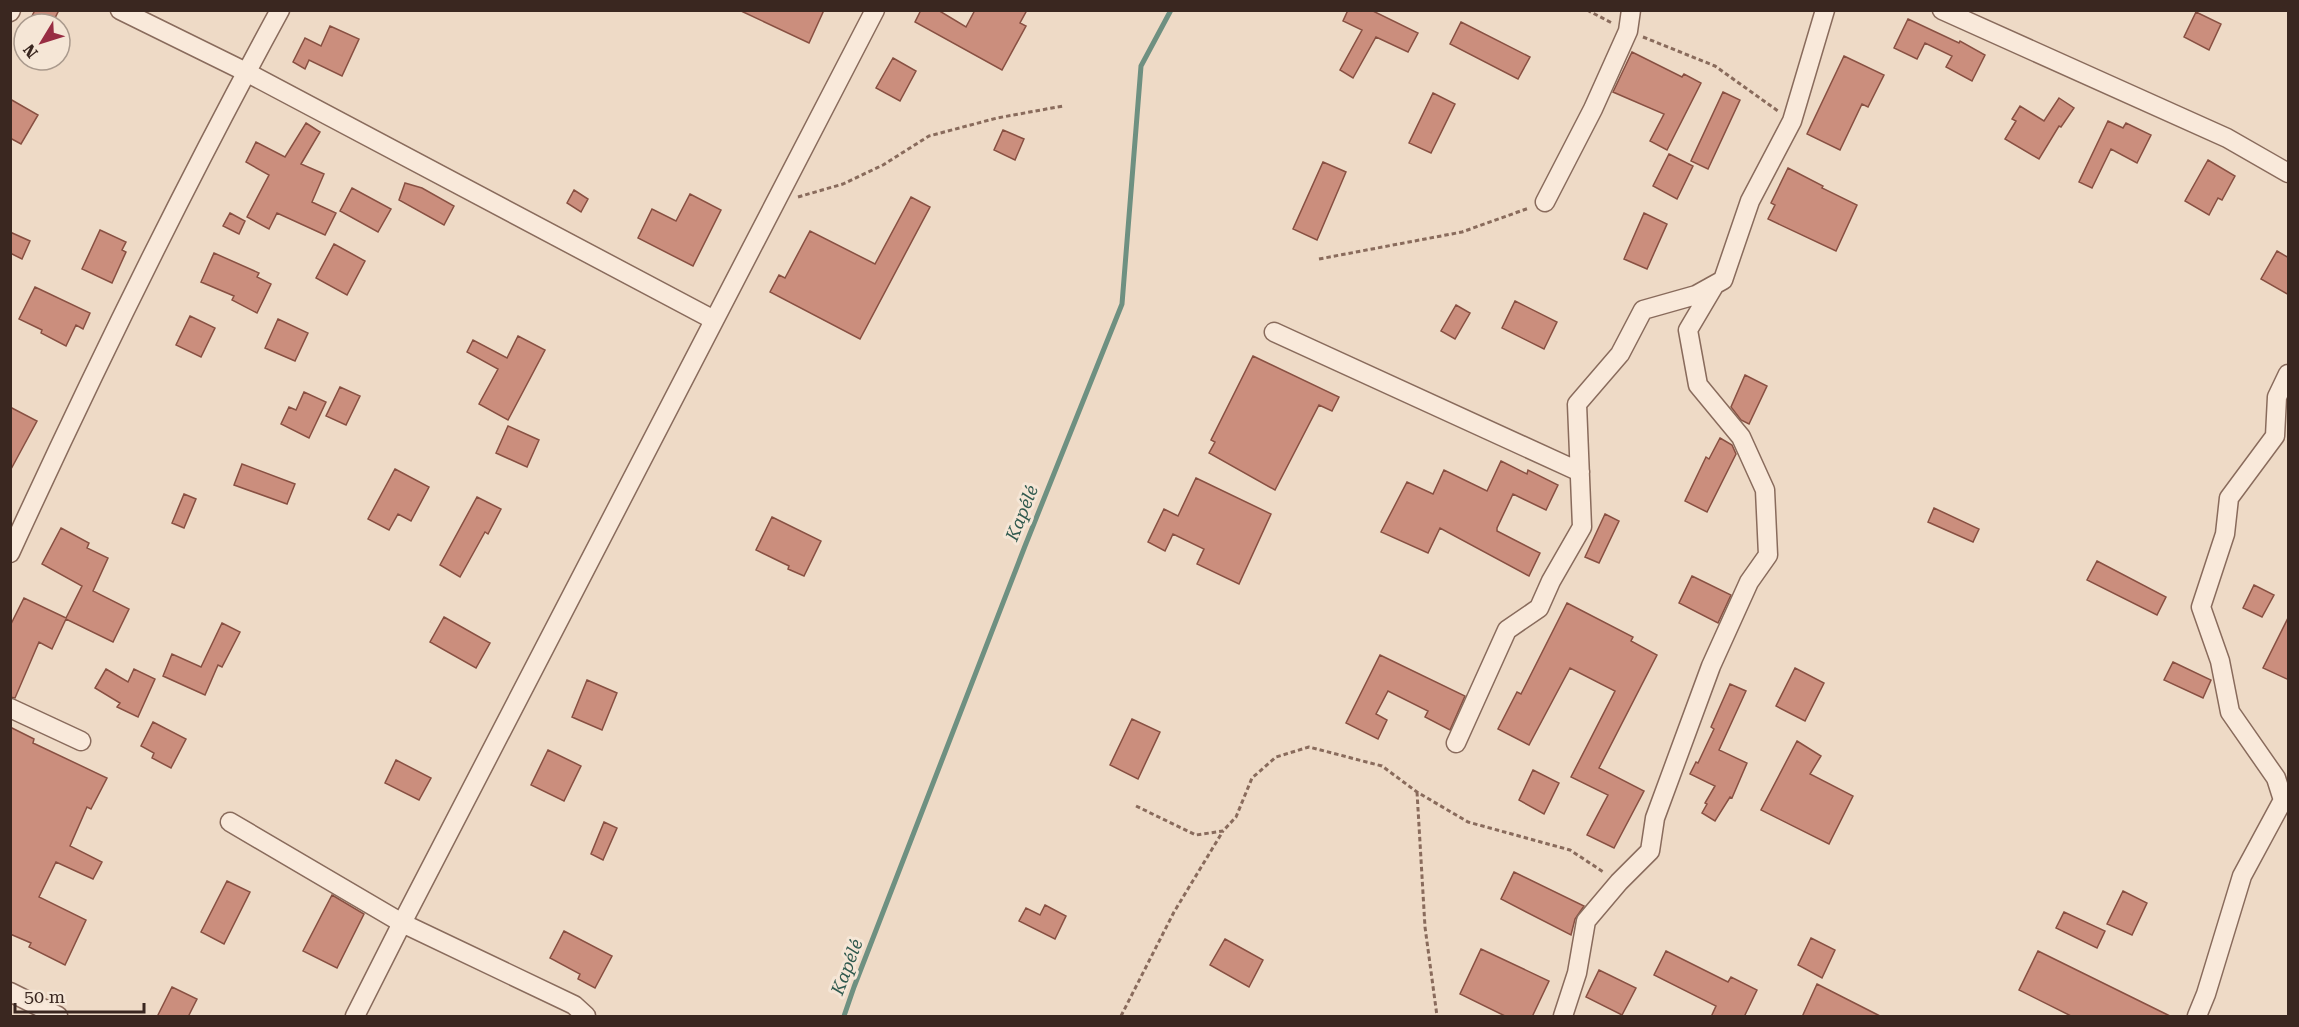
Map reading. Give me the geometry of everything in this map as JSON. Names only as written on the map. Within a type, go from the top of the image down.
[{"type":"street","points":[[120,10],[246,72],[714,320]]},
{"type":"street","points":[[10,554],[79,404],[246,72],[280,10]]},
{"type":"street","points":[[355,1017],[875,10]]},
{"type":"street","points":[[1545,202],[1593,110],[1628,31],[1631,10]]},
{"type":"street","points":[[1456,743],[1507,630],[1539,608],[1582,527],[1577,404],[1620,354],[1643,310],[1696,295],[1723,280],[1750,201],[1792,121],[1826,10]]},
{"type":"street","points":[[1942,10],[2227,138],[2289,172]]},
{"type":"street","points":[[1563,1017],[1577,973],[1586,921],[1619,882],[1650,851],[1655,818],[1711,666],[1749,582],[1768,555],[1765,490],[1741,437],[1698,385],[1688,330],[1715,285]]},
{"type":"street","points":[[1274,332],[1580,472]]},
{"type":"street","points":[[2197,1017],[2242,876],[2283,800],[2276,778],[2230,712],[2220,661],[2201,607],[2225,534],[2229,498],[2275,436],[2277,397],[2289,374]]},
{"type":"street","points":[[10,708],[81,741]]},
{"type":"street","points":[[230,822],[402,923],[574,1005],[586,1017]]},
{"type":"street","points":[[10,992],[58,1017]]},
{"type":"path","points":[[1587,10],[1628,31],[1714,66],[1792,121]]},
{"type":"path","points":[[774,205],[843,184],[883,165],[929,136],[997,118],[1063,106]]},
{"type":"path","points":[[1318,260],[1462,232],[1545,202]]},
{"type":"path","points":[[1121,1017],[1174,912],[1223,831],[1236,817],[1252,778],[1276,758],[1309,747],[1382,766],[1417,792],[1468,822],[1570,850],[1619,882]]},
{"type":"path","points":[[1417,792],[1425,927],[1437,1017]]},
{"type":"path","points":[[1136,806],[1196,835],[1223,831]]},
{"type":"building","points":[[35,10],[59,10],[58,12],[34,12]]},
{"type":"building","points":[[739,10],[824,10],[809,43]]},
{"type":"building","points":[[921,10],[938,10],[966,27],[975,10],[1027,10],[1020,23],[1026,26],[1002,70],[915,22]]},
{"type":"building","points":[[1348,10],[1371,10],[1418,33],[1408,52],[1376,37],[1353,78],[1340,70],[1362,30],[1343,21]]},
{"type":"building","points":[[2196,12],[2221,24],[2209,50],[2184,37]]},
{"type":"building","points":[[1908,19],[1959,43],[1960,41],[1985,55],[1972,81],[1946,67],[1952,56],[1925,43],[1917,59],[1894,48]]},
{"type":"building","points":[[1461,22],[1530,57],[1518,79],[1450,44]]},
{"type":"building","points":[[330,26],[359,39],[342,76],[309,60],[305,69],[293,62],[305,38],[321,46]]},
{"type":"building","points":[[1632,52],[1682,77],[1684,74],[1701,83],[1667,150],[1650,141],[1664,114],[1613,92]]},
{"type":"building","points":[[1844,56],[1884,75],[1868,107],[1862,104],[1840,150],[1807,134]]},
{"type":"building","points":[[893,58],[916,71],[900,101],[876,88]]},
{"type":"building","points":[[1723,92],[1740,100],[1708,169],[1691,161]]},
{"type":"building","points":[[1433,93],[1455,104],[1431,153],[1409,143]]},
{"type":"building","points":[[2059,98],[2074,108],[2061,127],[2059,126],[2039,159],[2005,139],[2016,121],[2012,119],[2020,106],[2044,121]]},
{"type":"building","points":[[10,99],[38,115],[21,144],[10,138]]},
{"type":"building","points":[[2108,121],[2123,128],[2126,123],[2151,135],[2137,163],[2111,149],[2092,188],[2079,182]]},
{"type":"building","points":[[306,123],[320,132],[301,164],[324,174],[312,202],[336,213],[325,235],[277,213],[269,229],[247,217],[269,175],[246,162],[256,142],[285,157]]},
{"type":"building","points":[[1003,130],[1024,139],[1015,160],[994,150]]},
{"type":"building","points":[[1669,154],[1693,166],[1677,199],[1653,186]]},
{"type":"building","points":[[2208,160],[2235,176],[2222,200],[2218,198],[2209,215],[2185,201]]},
{"type":"building","points":[[1323,162],[1346,172],[1317,240],[1293,229]]},
{"type":"building","points":[[1788,168],[1857,205],[1836,251],[1768,219],[1775,205],[1771,203]]},
{"type":"building","points":[[405,183],[422,188],[454,206],[444,225],[399,200]]},
{"type":"building","points":[[352,188],[391,209],[378,232],[340,211]]},
{"type":"building","points":[[574,190],[588,199],[581,212],[567,203]]},
{"type":"building","points":[[690,194],[721,210],[693,266],[638,238],[652,209],[676,221]]},
{"type":"building","points":[[911,197],[930,207],[860,339],[770,292],[779,275],[785,278],[810,231],[875,264]]},
{"type":"building","points":[[230,213],[245,221],[239,234],[223,226]]},
{"type":"building","points":[[1644,213],[1667,224],[1647,269],[1624,259]]},
{"type":"building","points":[[100,230],[126,242],[122,250],[126,252],[112,283],[82,269]]},
{"type":"building","points":[[10,232],[30,241],[22,259],[10,253]]},
{"type":"building","points":[[334,244],[365,261],[347,295],[316,278]]},
{"type":"building","points":[[2277,251],[2289,258],[2289,295],[2261,279]]},
{"type":"building","points":[[214,253],[259,273],[257,277],[271,284],[257,313],[232,300],[234,296],[201,282]]},
{"type":"building","points":[[35,287],[90,313],[83,329],[76,325],[66,346],[41,333],[42,330],[19,319]]},
{"type":"building","points":[[1515,301],[1557,322],[1544,349],[1502,328]]},
{"type":"building","points":[[1456,305],[1470,313],[1455,339],[1441,331]]},
{"type":"building","points":[[190,316],[215,328],[201,357],[176,345]]},
{"type":"building","points":[[278,319],[308,333],[295,361],[265,348]]},
{"type":"building","points":[[518,336],[545,350],[508,420],[479,404],[498,369],[467,352],[473,340],[507,358]]},
{"type":"building","points":[[1253,356],[1339,397],[1332,411],[1319,405],[1275,490],[1209,453],[1215,442],[1211,440]]},
{"type":"building","points":[[1745,375],[1767,386],[1749,424],[1741,420],[1731,407]]},
{"type":"building","points":[[340,387],[360,396],[346,425],[326,416]]},
{"type":"building","points":[[304,392],[326,402],[309,438],[281,424],[289,407],[296,410]]},
{"type":"building","points":[[10,407],[37,421],[10,471]]},
{"type":"building","points":[[508,426],[539,440],[527,467],[496,453]]},
{"type":"building","points":[[1720,438],[1732,445],[1736,454],[1707,512],[1685,501],[1706,457],[1709,459]]},
{"type":"building","points":[[1501,461],[1527,474],[1528,470],[1558,485],[1546,510],[1513,494],[1497,528],[1497,531],[1540,553],[1529,576],[1440,528],[1428,553],[1381,532],[1407,482],[1433,494],[1444,470],[1487,491]]},
{"type":"building","points":[[242,464],[295,484],[287,504],[234,485]]},
{"type":"building","points":[[395,469],[429,487],[411,521],[398,514],[389,530],[368,519]]},
{"type":"building","points":[[1196,478],[1271,514],[1239,584],[1197,564],[1204,549],[1173,534],[1165,551],[1148,542],[1164,509],[1178,516]]},
{"type":"building","points":[[184,494],[196,499],[184,528],[172,523]]},
{"type":"building","points":[[477,497],[501,509],[488,534],[485,532],[460,577],[440,565]]},
{"type":"building","points":[[1934,508],[1979,529],[1973,542],[1928,522]]},
{"type":"building","points":[[1605,514],[1619,521],[1599,563],[1585,557]]},
{"type":"building","points":[[772,517],[821,541],[804,576],[756,550]]},
{"type":"building","points":[[61,528],[89,543],[87,548],[108,558],[93,591],[129,609],[113,642],[66,619],[52,649],[39,642],[15,698],[10,697],[10,626],[24,598],[66,618],[82,586],[42,564]]},
{"type":"building","points":[[2097,561],[2166,597],[2157,615],[2087,580]]},
{"type":"building","points":[[1692,576],[1731,595],[1718,623],[1679,603]]},
{"type":"building","points":[[2254,585],[2274,595],[2262,617],[2243,608]]},
{"type":"building","points":[[1567,603],[1633,637],[1631,641],[1657,655],[1599,768],[1644,791],[1614,848],[1587,835],[1608,795],[1571,777],[1615,691],[1570,668],[1529,745],[1498,729],[1517,692],[1521,694]]},
{"type":"building","points":[[2289,616],[2289,680],[2263,668]]},
{"type":"building","points":[[444,617],[490,643],[476,668],[430,642]]},
{"type":"building","points":[[222,623],[240,632],[222,667],[218,665],[205,695],[163,676],[172,654],[201,667]]},
{"type":"building","points":[[1380,655],[1465,696],[1450,730],[1425,717],[1428,711],[1388,691],[1376,714],[1387,720],[1378,739],[1346,723]]},
{"type":"building","points":[[2173,662],[2211,680],[2203,698],[2164,680]]},
{"type":"building","points":[[1795,668],[1824,683],[1805,721],[1776,706]]},
{"type":"building","points":[[106,669],[128,682],[134,669],[155,679],[138,717],[117,707],[120,703],[95,688]]},
{"type":"building","points":[[587,680],[617,693],[602,730],[572,717]]},
{"type":"building","points":[[1730,684],[1746,691],[1719,750],[1747,763],[1732,798],[1730,797],[1715,821],[1702,813],[1715,786],[1690,774],[1696,762],[1698,763],[1714,729],[1711,727]]},
{"type":"building","points":[[1132,719],[1160,732],[1138,779],[1110,765]]},
{"type":"building","points":[[153,722],[186,739],[171,768],[152,758],[154,753],[141,746]]},
{"type":"building","points":[[10,727],[34,739],[33,743],[107,778],[91,809],[87,807],[70,846],[102,862],[93,879],[56,862],[39,897],[86,920],[65,965],[29,947],[31,943],[10,934]]},
{"type":"building","points":[[1797,741],[1821,756],[1810,774],[1853,796],[1829,844],[1761,810]]},
{"type":"building","points":[[548,750],[581,766],[564,801],[531,785]]},
{"type":"building","points":[[396,760],[431,778],[419,800],[385,783]]},
{"type":"building","points":[[1533,770],[1559,783],[1544,814],[1519,800]]},
{"type":"building","points":[[604,822],[617,828],[603,860],[591,854]]},
{"type":"building","points":[[1514,872],[1584,906],[1575,919],[1571,935],[1501,899]]},
{"type":"building","points":[[227,881],[250,892],[224,944],[201,932]]},
{"type":"building","points":[[2123,891],[2147,903],[2132,935],[2107,924]]},
{"type":"building","points":[[332,895],[364,914],[337,968],[303,951]]},
{"type":"building","points":[[1045,905],[1066,916],[1055,939],[1019,921],[1026,908],[1040,915]]},
{"type":"building","points":[[2064,912],[2105,931],[2097,948],[2056,928]]},
{"type":"building","points":[[564,931],[612,956],[595,988],[578,979],[580,974],[550,958]]},
{"type":"building","points":[[1811,938],[1835,950],[1822,978],[1798,965]]},
{"type":"building","points":[[1225,939],[1263,960],[1249,987],[1210,965]]},
{"type":"building","points":[[1481,949],[1549,981],[1532,1017],[1507,1017],[1460,994]]},
{"type":"building","points":[[1666,951],[1728,982],[1731,977],[1757,990],[1744,1017],[1711,1017],[1716,1006],[1654,975]]},
{"type":"building","points":[[2038,951],[2172,1017],[2073,1017],[2019,990]]},
{"type":"building","points":[[1599,970],[1636,988],[1622,1015],[1586,997]]},
{"type":"building","points":[[1817,984],[1882,1017],[1802,1017]]},
{"type":"building","points":[[172,987],[197,999],[188,1017],[157,1017]]},
{"type":"waterway","name":"Kapélé","points":[[844,1016],[1025,546],[1122,304],[1141,66],[1171,10]]}]
